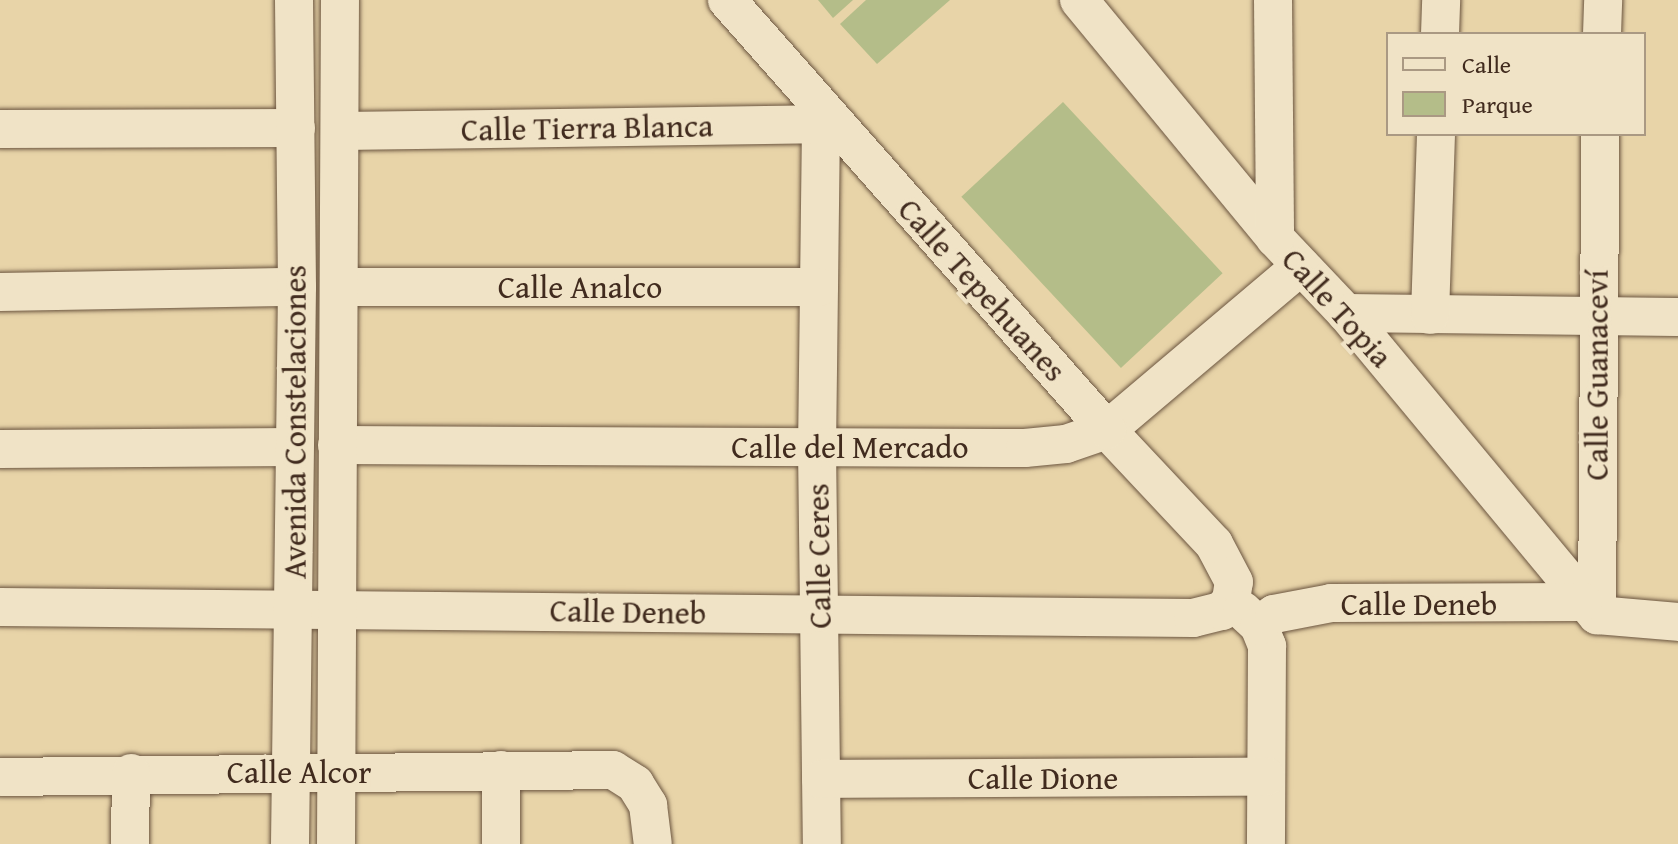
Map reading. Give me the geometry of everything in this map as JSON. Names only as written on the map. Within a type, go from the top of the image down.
[{"type":"street","name":"Avenida Constelaciones","points":[[290,844],[297,287],[294,0]]},
{"type":"street","name":"Avenida Constelaciones","points":[[336,844],[340,0]]},
{"type":"street","name":"Calle Tepehuanes","points":[[727,0],[828,124],[1214,544],[1233,591],[1259,626]]},
{"type":"street","name":"Calle Topia","points":[[1079,0],[1275,238],[1346,313],[1590,609]]},
{"type":"street","points":[[1273,0],[1275,238]]},
{"type":"street","points":[[1440,32],[1441,0]]},
{"type":"street","points":[[1602,32],[1603,0]]},
{"type":"street","name":"Calle Tierra Blanca","points":[[341,131],[828,124]]},
{"type":"street","name":"Calle Ceres","points":[[822,844],[817,447],[819,287],[828,124]]},
{"type":"street","points":[[0,129],[296,128]]},
{"type":"street","points":[[1430,315],[1436,136]]},
{"type":"street","name":"Calle Guanaceví","points":[[1590,609],[1600,136]]},
{"type":"street","name":"Calle del Mercado","points":[[337,445],[1025,448],[1066,444],[1107,430],[1301,266]]},
{"type":"street","points":[[0,292],[297,287]]},
{"type":"street","name":"Calle Analco","points":[[340,287],[819,287]]},
{"type":"street","points":[[1346,313],[1678,317]]},
{"type":"street","points":[[0,449],[294,447]]},
{"type":"street","name":"Calle Deneb","points":[[0,607],[1193,618],[1222,611],[1233,591]]},
{"type":"street","name":"Calle Deneb","points":[[1259,626],[1274,614],[1331,603],[1590,609],[1678,622]]},
{"type":"street","points":[[1259,626],[1267,646],[1266,844]]},
{"type":"street","points":[[501,770],[501,844]]},
{"type":"street","name":"Calle Alcor","points":[[0,777],[293,771],[613,770],[635,784],[648,805],[653,844]]},
{"type":"street","points":[[130,844],[131,773]]},
{"type":"street","name":"Calle Dione","points":[[821,779],[1266,777]]},
{"type":"green space","points":[[818,0],[853,0],[833,18]]},
{"type":"green space","points":[[866,0],[950,0],[877,64],[840,24]]},
{"type":"green space","points":[[1063,102],[1223,273],[1121,368],[961,197]]}]
